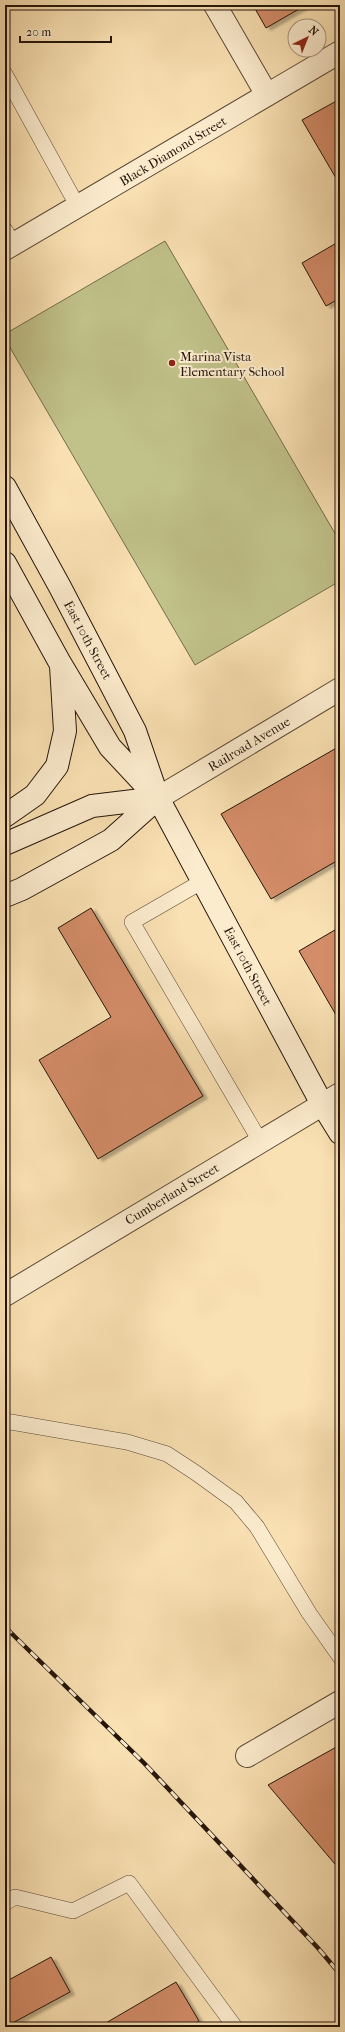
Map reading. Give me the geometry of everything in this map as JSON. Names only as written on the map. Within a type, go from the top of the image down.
[{"type":"main road","points":[[214,5],[267,95]]},
{"type":"main road","name":"Black Diamond Street","points":[[8,241],[78,207],[340,52]]},
{"type":"main road","name":"East 10th Street","points":[[5,487],[60,587],[135,731],[158,798],[203,881],[331,1099],[340,1133]]},
{"type":"main road","name":"East 10th Street","points":[[5,563],[60,663],[110,746],[158,798]]},
{"type":"main road","points":[[5,816],[34,795],[57,766],[65,731],[60,663]]},
{"type":"main road","name":"Railroad Avenue","points":[[5,896],[22,889],[111,840],[158,798],[340,689]]},
{"type":"main road","name":"Railroad Avenue","points":[[5,844],[92,806],[158,798]]},
{"type":"main road","name":"Cumberland Street","points":[[5,1295],[331,1099]]},
{"type":"main road","points":[[247,1756],[340,1702]]},
{"type":"lane","points":[[5,74],[78,207]]},
{"type":"lane","points":[[203,881],[132,922],[260,1142]]},
{"type":"lane","points":[[5,1421],[128,1442],[167,1454],[196,1473],[236,1502],[257,1527],[310,1613],[340,1656]]},
{"type":"lane","points":[[5,1904],[15,1897],[72,1911],[129,1883],[235,2027]]},
{"type":"green space","points":[[165,241],[340,542],[340,581],[195,665],[5,339],[5,334]]},
{"type":"building","points":[[253,5],[306,5],[266,28]]},
{"type":"building","points":[[340,99],[340,185],[302,120]]},
{"type":"building","points":[[340,241],[340,298],[326,306],[302,263]]},
{"type":"building","points":[[340,746],[340,859],[271,899],[221,814]]},
{"type":"building","points":[[91,908],[203,1096],[98,1159],[39,1060],[111,1017],[58,928]]},
{"type":"building","points":[[340,927],[340,1022],[299,951]]},
{"type":"building","points":[[340,1745],[340,1870],[268,1785]]},
{"type":"building","points":[[51,1957],[70,1992],[5,2027],[5,1982]]},
{"type":"building","points":[[176,1982],[199,2021],[190,2027],[99,2027]]},
{"type":"railway","points":[[5,1627],[144,1763],[318,1948],[340,1974]]},
{"type":"place","name":"Marina Vista Elementary School","points":[[172,363]]}]
